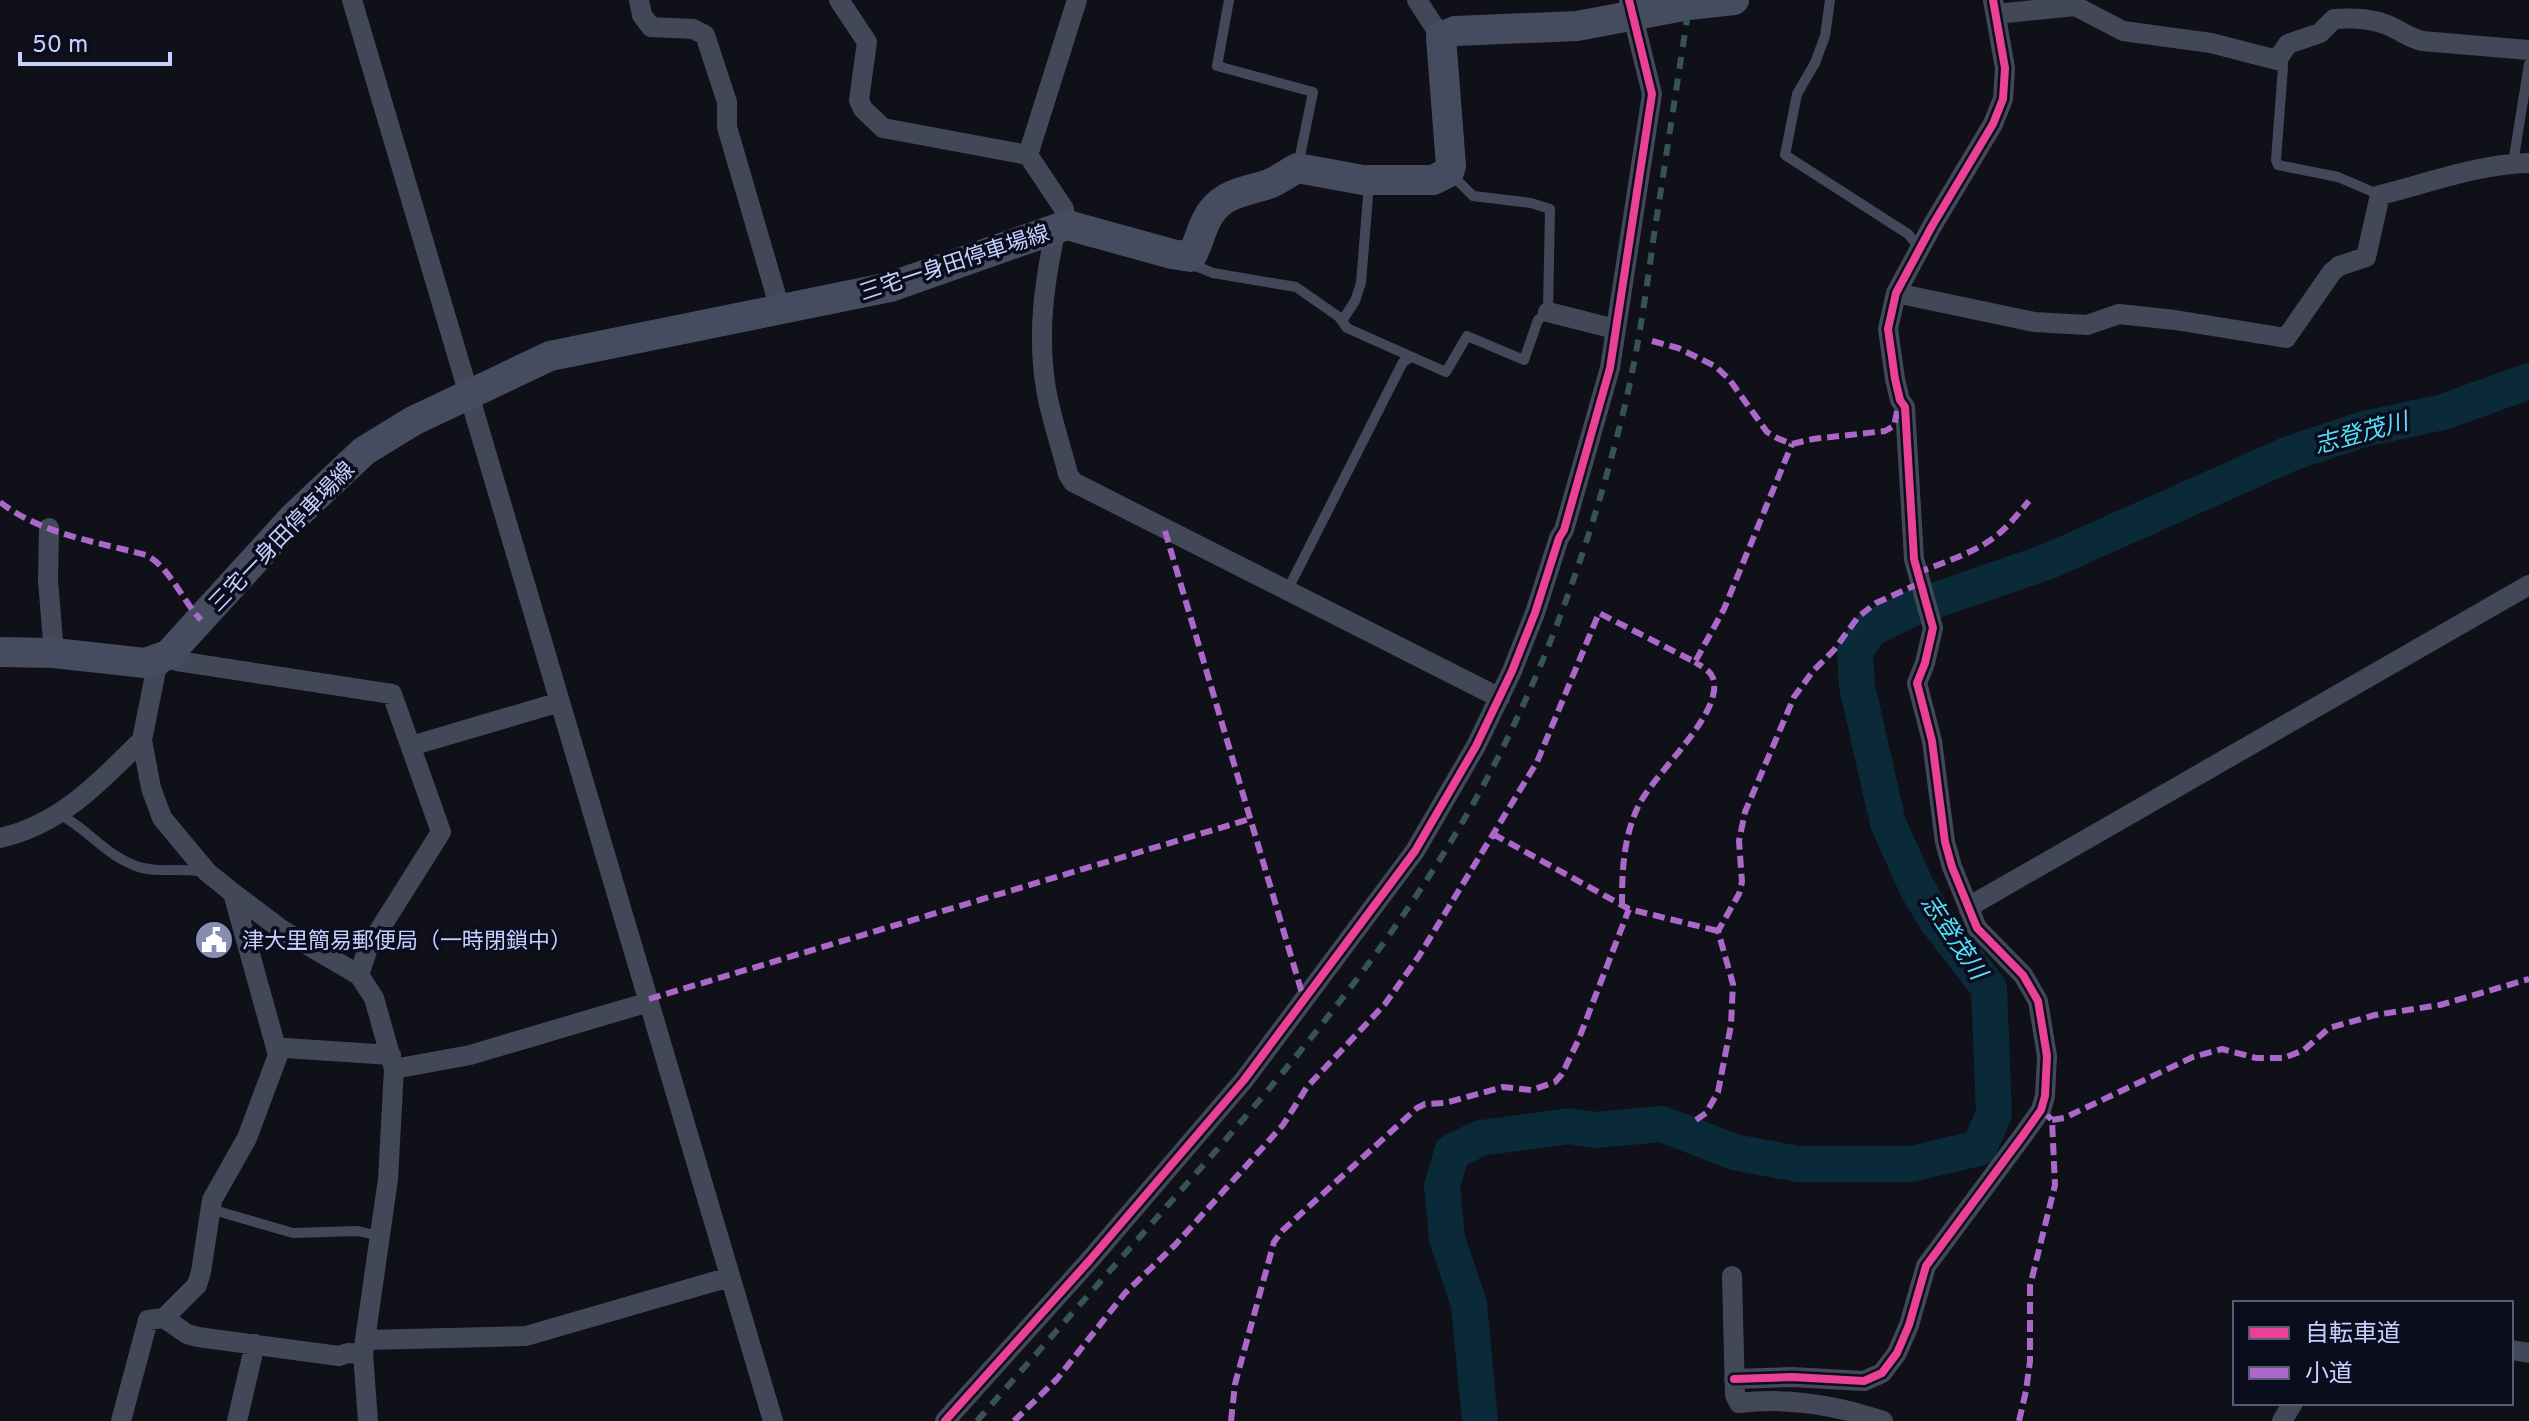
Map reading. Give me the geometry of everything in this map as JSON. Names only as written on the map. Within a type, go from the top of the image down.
[{"type":"main road","points":[[1191,257],[1206,221],[1225,200],[1237,191],[1277,180],[1297,168],[1369,180],[1433,180],[1449,172],[1441,37],[1455,31],[1577,26],[1632,7],[1734,0]]},
{"type":"main road","name":"三宅一身田停車場線","points":[[168,655],[293,518],[355,459],[413,421],[550,356],[890,287],[1061,227],[1191,257]]},
{"type":"main road","points":[[0,652],[54,653],[145,663],[168,655]]},
{"type":"street","points":[[352,0],[773,1421]]},
{"type":"street","points":[[639,0],[642,15],[651,27],[698,31],[709,40],[727,102],[727,127],[780,309]]},
{"type":"street","points":[[839,0],[867,42],[859,100],[863,109],[883,128],[1028,155],[1064,209],[1045,277],[1044,365],[1046,390],[1068,474],[1073,482],[1500,698]]},
{"type":"street","points":[[1028,155],[1077,0]]},
{"type":"street","points":[[1417,0],[1441,37]]},
{"type":"street","points":[[1734,1379],[1792,1377],[1864,1381],[1882,1373],[1897,1353],[1909,1325],[1926,1266],[2041,1110],[2045,1096],[2047,1056],[2038,1001],[2023,975],[1984,937],[1969,910],[1945,842],[1932,741],[1917,683],[1933,628],[1920,586],[1911,536],[1905,407],[1900,400],[1888,329],[1896,293],[1993,124],[2003,99],[2005,68],[1994,7],[2075,3],[2123,31],[2211,43],[2277,60],[2288,44],[2320,33],[2334,19],[2363,9],[2409,37],[2422,41],[2529,50]]},
{"type":"street","points":[[945,1421],[1089,1261],[1244,1080],[1415,851],[1500,698],[1535,613],[1564,530],[1608,377],[1652,94],[1632,7]]},
{"type":"street","points":[[1896,293],[2034,322],[2087,325],[2119,314],[2286,338],[2332,272],[2339,266],[2366,257],[2380,195],[2419,187],[2486,166],[2521,163]]},
{"type":"street","points":[[1548,312],[1615,329]]},
{"type":"street","points":[[49,528],[48,581],[54,653]]},
{"type":"street","points":[[1969,910],[1977,902],[2529,585]]},
{"type":"street","points":[[359,975],[368,948],[441,832],[392,694],[177,661],[168,655],[156,670],[142,740],[151,788],[162,818],[207,872],[233,893],[282,930],[359,975],[374,998],[393,1062],[388,1179],[364,1347],[368,1421]]},
{"type":"street","points":[[411,746],[560,702]]},
{"type":"street","points":[[0,838],[51,821],[101,781],[142,740]]},
{"type":"street","points":[[121,1421],[148,1320],[164,1318],[197,1285],[212,1200],[247,1138],[278,1055],[233,893]]},
{"type":"street","points":[[277,1051],[285,1048],[393,1062],[470,1055],[649,1002]]},
{"type":"street","points":[[1732,1276],[1734,1379],[1739,1403],[1775,1400],[1811,1403],[1848,1409],[1883,1421]]},
{"type":"street","points":[[164,1318],[187,1334],[198,1337],[339,1356],[364,1347],[526,1336],[730,1277]]},
{"type":"street","points":[[237,1421],[255,1344]]},
{"type":"lane","points":[[1229,0],[1217,66],[1313,92],[1297,168]]},
{"type":"lane","points":[[1830,0],[1825,36],[1815,63],[1797,94],[1785,155],[1908,234],[1920,248]]},
{"type":"lane","points":[[2282,54],[2278,165],[2338,177],[2380,195]]},
{"type":"lane","points":[[2521,163],[2529,64]]},
{"type":"lane","points":[[1191,257],[1198,267],[1213,273],[1296,287],[1347,328],[1446,372],[1467,336],[1524,360],[1538,320],[1548,312],[1550,209],[1531,203],[1473,196],[1449,172]]},
{"type":"lane","points":[[1342,321],[1355,301],[1361,283],[1369,180]]},
{"type":"lane","points":[[1287,591],[1403,362],[1412,357]]},
{"type":"lane","points":[[59,814],[77,823],[100,846],[133,865],[154,870],[207,872]]},
{"type":"lane","points":[[210,1209],[293,1233],[358,1231],[379,1236]]},
{"type":"waterway","name":"志登茂川","points":[[1480,1421],[1469,1304],[1447,1239],[1442,1186],[1452,1152],[1481,1138],[1569,1126],[1595,1130],[1662,1124],[1734,1152],[1798,1164],[1911,1164],[1979,1148],[1994,1114],[1989,988],[1937,921],[1917,888],[1888,823],[1857,686],[1855,652],[1870,629],[1913,608],[2049,561],[2289,454],[2364,429],[2443,412],[2529,381]]},
{"type":"railway","points":[[977,1421],[1210,1157],[1334,1009],[1410,905],[1445,851],[1501,752],[1542,662],[1577,570],[1619,429],[1640,332],[1690,0]]},
{"type":"marked path","points":[[1652,341],[1678,348],[1715,366],[1729,379],[1767,432],[1792,444],[1885,431],[1894,426],[1898,407]]},
{"type":"marked path","points":[[1014,1421],[1057,1379],[1125,1293],[1175,1245],[1283,1125],[1307,1087],[1385,1004],[1419,956],[1537,762],[1599,613],[1695,662],[1724,609],[1792,444]]},
{"type":"marked path","points":[[1917,573],[1994,538],[2029,501]]},
{"type":"marked path","points":[[0,502],[51,529],[146,555],[162,567],[201,620]]},
{"type":"marked path","points":[[1165,531],[1304,1000]]},
{"type":"marked path","points":[[1696,1120],[1706,1113],[1718,1092],[1731,1025],[1733,984],[1718,931],[1739,894],[1742,882],[1739,841],[1745,812],[1794,697],[1813,671],[1834,650],[1858,617],[1876,603],[1920,583]]},
{"type":"marked path","points":[[1622,906],[1626,845],[1637,809],[1698,726],[1714,693],[1712,675],[1695,662]]},
{"type":"marked path","points":[[649,999],[1250,819]]},
{"type":"marked path","points":[[1493,834],[1629,909],[1718,931]]},
{"type":"marked path","points":[[1231,1421],[1235,1384],[1274,1242],[1282,1231],[1417,1108],[1503,1087],[1532,1090],[1555,1082],[1578,1041],[1629,909]]},
{"type":"marked path","points":[[2052,1120],[2064,1118],[2193,1057],[2222,1049],[2256,1058],[2284,1058],[2304,1050],[2329,1028],[2375,1015],[2440,1005],[2529,979]]},
{"type":"marked path","points":[[2019,1421],[2030,1361],[2030,1286],[2055,1185],[2052,1120],[2047,1115]]},
{"type":"cycle path","points":[[945,1421],[1089,1261],[1244,1080],[1415,851],[1476,746],[1512,671],[1535,613],[1564,530],[1610,368],[1652,94],[1629,0]]},
{"type":"cycle path","points":[[1734,1379],[1792,1377],[1864,1381],[1882,1373],[1897,1353],[1909,1325],[1926,1266],[2041,1110],[2045,1096],[2047,1056],[2038,1001],[2023,975],[1977,928],[1945,842],[1932,741],[1917,683],[1933,628],[1914,559],[1905,407],[1895,379],[1888,329],[1896,293],[1993,124],[2003,99],[2005,68],[1993,0]]},
{"type":"place","name":"津大里簡易郵便局（一時閉鎖中）","points":[[214,940]]}]
